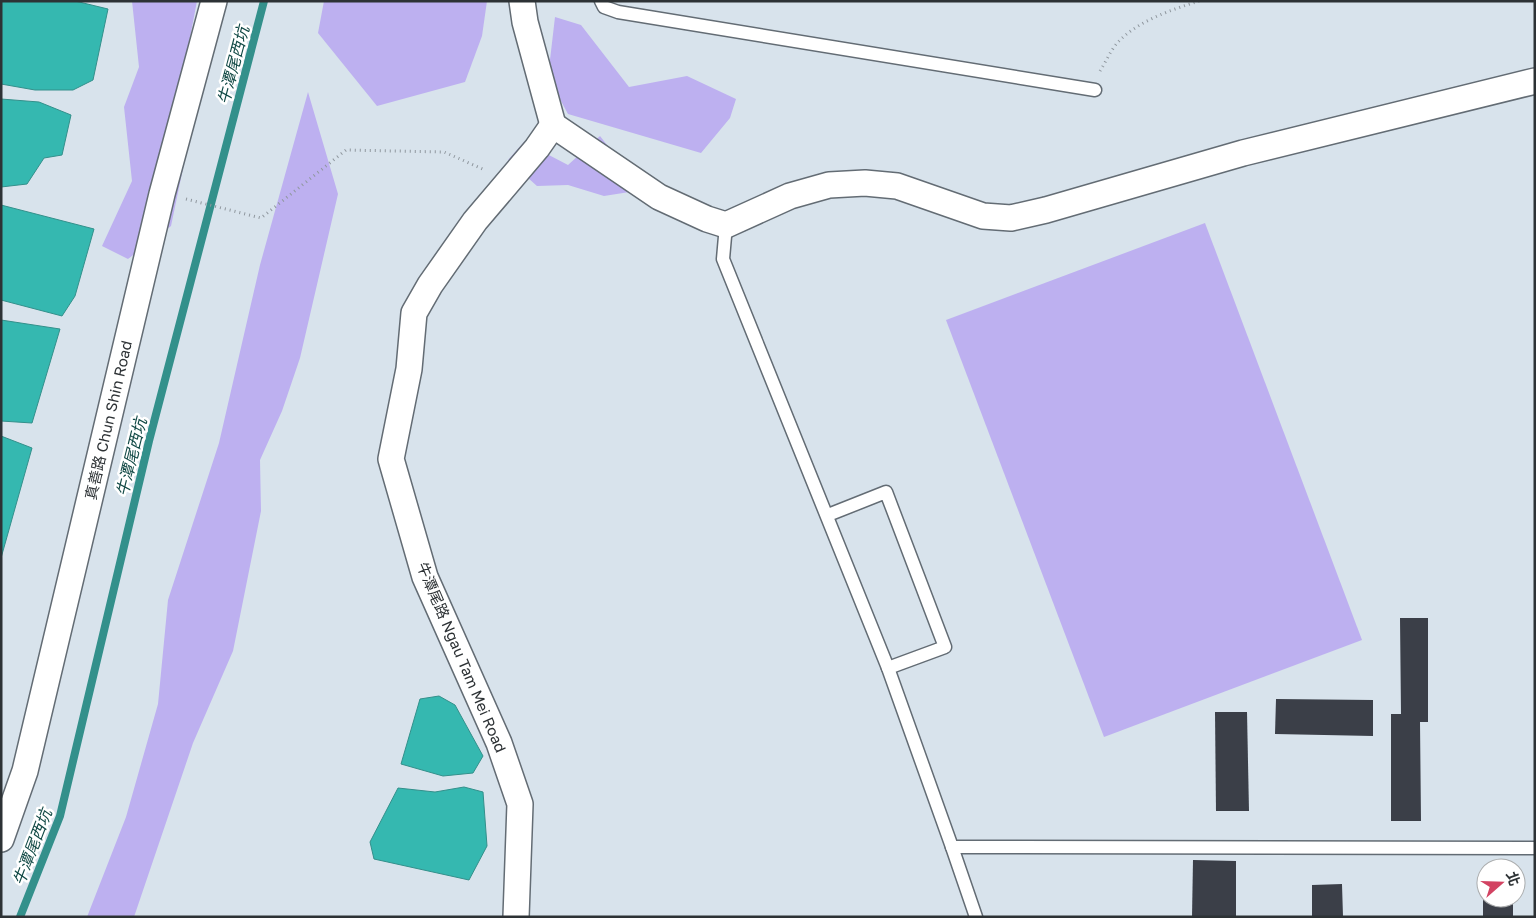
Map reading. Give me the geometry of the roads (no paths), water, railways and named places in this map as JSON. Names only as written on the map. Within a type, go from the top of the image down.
[{"type":"street","name":"真善路 Chun Shin Road","points":[[1,839],[25,771],[162,194],[214,1]]},
{"type":"street","points":[[522,1],[525,22],[553,125],[659,197],[708,220],[726,225],[790,196],[829,185],[865,182],[897,186],[983,216],[1011,218],[1046,210],[1243,153],[1535,80]]},
{"type":"street","name":"牛潭尾路 Ngau Tam Mei Road","points":[[516,917],[520,804],[499,743],[425,577],[392,459],[409,369],[414,313],[435,277],[475,221],[537,148],[553,125]]},
{"type":"lane","points":[[601,1],[604,7],[618,12],[1092,89]]},
{"type":"lane","points":[[726,225],[723,259],[774,390],[828,515],[888,668],[976,917]]},
{"type":"lane","points":[[828,515],[886,492],[944,647],[888,668]]},
{"type":"lane","points":[[952,848],[1535,848]]},
{"type":"waterway","name":"牛潭尾西坑","points":[[20,917],[60,816],[149,441],[264,1]]}]
